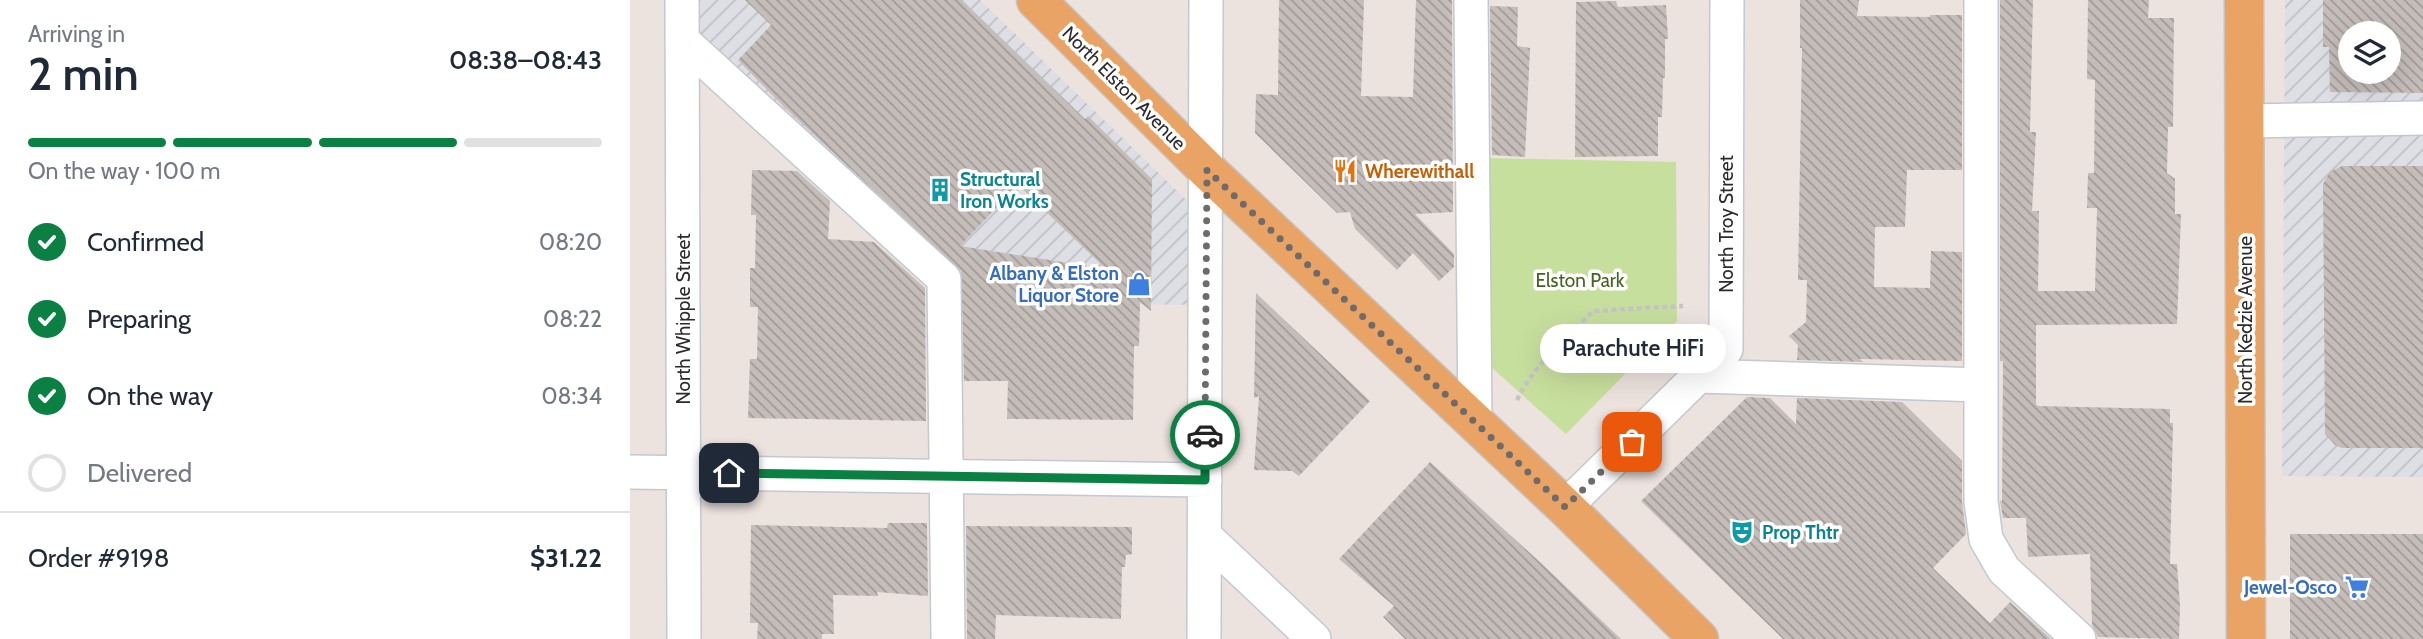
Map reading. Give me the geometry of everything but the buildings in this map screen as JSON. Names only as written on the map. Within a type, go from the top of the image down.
[{"type":"main road","name":"North Elston Avenue","points":[[1036,0],[1207,170],[1565,507],[1699,639]]},
{"type":"main road","name":"North Kedzie Avenue","points":[[2244,0],[2246,639]]},
{"type":"street","name":"North Whipple Street","points":[[682,0],[684,639]]},
{"type":"street","points":[[1204,639],[1206,0]]},
{"type":"street","points":[[1471,0],[1475,422]]},
{"type":"street","name":"North Troy Street","points":[[1565,507],[1726,349],[1727,0]]},
{"type":"street","points":[[1982,0],[1981,501],[1986,539],[2004,570],[2079,639]]},
{"type":"street","points":[[682,40],[944,279],[948,639]]},
{"type":"street","points":[[2245,121],[2423,118]]},
{"type":"street","points":[[1698,376],[1981,385]]},
{"type":"street","points":[[630,472],[1205,480]]},
{"type":"street","points":[[1205,536],[1314,639]]},
{"type":"path","points":[[1517,400],[1524,385],[1537,369],[1593,311],[1683,306]]},
{"type":"shaded area","points":[[682,0],[980,0],[1203,216],[1204,305],[940,302],[941,281],[682,40]]},
{"type":"shaded area","points":[[2285,0],[2423,0],[2423,477],[2282,476]]},
{"type":"green space","name":"Elston Park","points":[[1482,158],[1676,162],[1677,321],[1566,434],[1481,358]]},
{"type":"way so far","points":[[1205,435],[1207,170],[1565,507],[1632,442]]},
{"type":"place","name":"Wherewithall","points":[[1345,171]]},
{"type":"place","name":"Structural Iron Works","points":[[940,190]]},
{"type":"place","name":"Albany & Elston Liquor Store","points":[[1139,284]]},
{"type":"place","name":"Parachute HiFi","points":[[1632,442]]},
{"type":"place","name":"Prop Thtr","points":[[1742,532]]},
{"type":"place","name":"Jewel-Osco","points":[[2357,587]]},
{"type":"route","points":[[729,473],[1205,480],[1205,435]]}]
